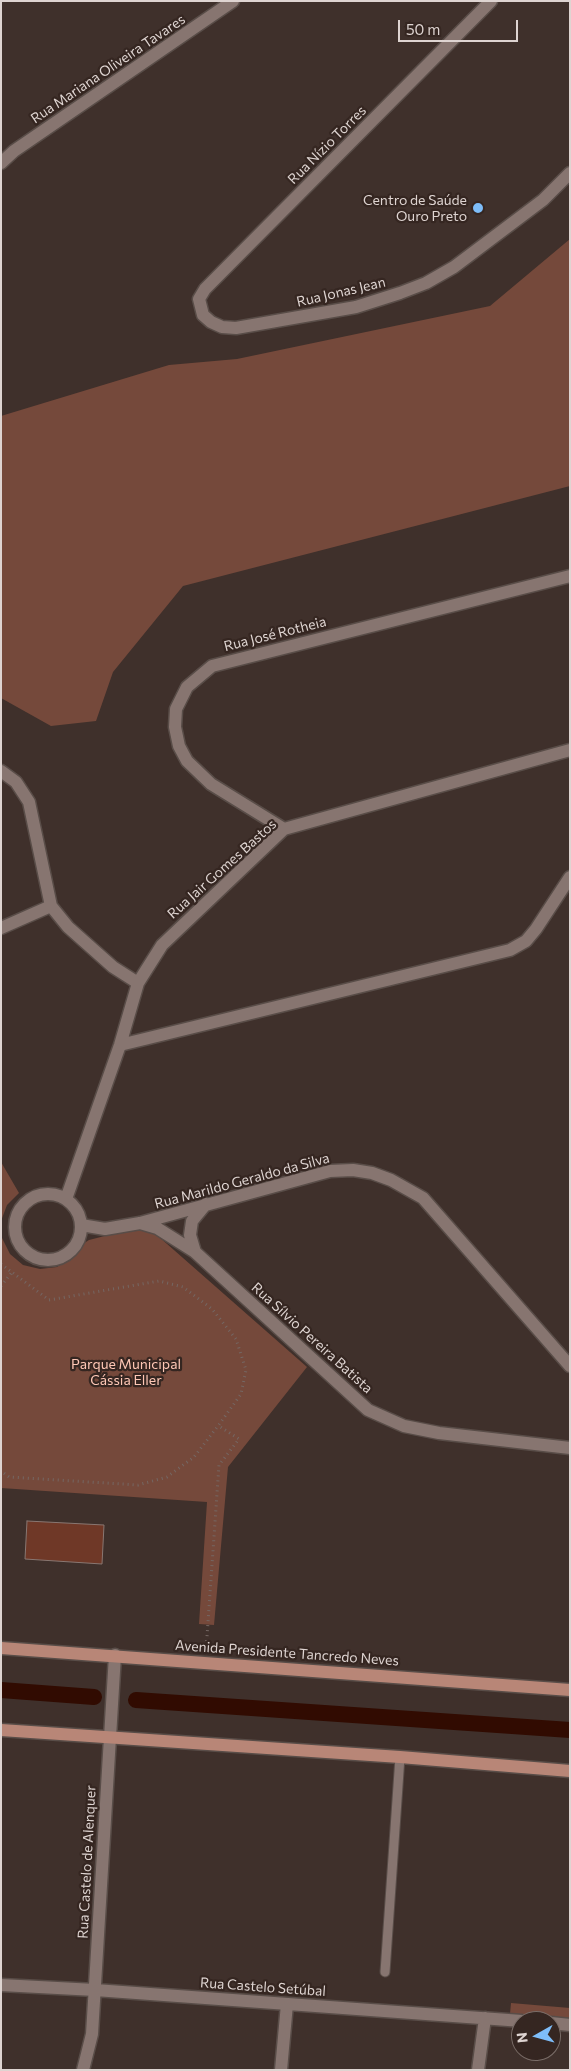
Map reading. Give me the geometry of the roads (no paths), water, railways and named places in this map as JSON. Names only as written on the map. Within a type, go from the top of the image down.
[{"type":"main road","name":"Avenida Presidente Tancredo Neves","points":[[1,1648],[570,1690]]},
{"type":"main road","points":[[1,1730],[109,1739],[400,1757],[570,1771]]},
{"type":"street","name":"Rua Mariana Oliveira Tavares","points":[[1,163],[14,151],[233,1]]},
{"type":"street","name":"Rua Nízio Torres","points":[[203,315],[199,298],[204,289],[491,1]]},
{"type":"street","name":"Rua Jonas Jean","points":[[203,315],[211,322],[222,327],[236,328],[356,306],[400,293],[454,267],[544,200],[570,173]]},
{"type":"street","name":"Rua José Rotheia","points":[[284,829],[211,784],[187,761],[179,746],[175,727],[176,709],[187,687],[212,666],[570,576]]},
{"type":"street","name":"Rua Jair Gomes Bastos","points":[[66,1199],[120,1045],[138,983],[162,944],[284,829],[570,750]]},
{"type":"street","points":[[1,771],[16,782],[29,802],[51,906],[68,927],[113,968],[138,983]]},
{"type":"street","points":[[120,1045],[510,950],[526,941],[536,929],[570,877]]},
{"type":"street","points":[[1,928],[51,906]]},
{"type":"street","name":"Rua Marildo Geraldo da Silva","points":[[81,1225],[105,1229],[140,1223],[330,1171],[353,1170],[391,1180],[423,1198],[436,1211],[570,1366]]},
{"type":"street","points":[[54,1194],[66,1199],[76,1210],[81,1225],[79,1238],[72,1250],[61,1258],[48,1260],[35,1257],[24,1249],[17,1238],[15,1224],[19,1211],[28,1201],[40,1195],[54,1194]]},
{"type":"street","points":[[194,1252],[190,1234],[192,1221],[206,1204]]},
{"type":"street","name":"Rua Sílvio Pereira Batista","points":[[140,1223],[157,1228],[194,1252],[368,1410],[404,1426],[440,1433],[570,1448]]},
{"type":"street","name":"Rua Castelo de Alenquer","points":[[83,2070],[92,2034],[115,1655]]},
{"type":"street","name":"Rua Castelo Setúbal","points":[[1,1986],[95,1990],[511,2020]]},
{"type":"street","points":[[281,2070],[287,2004]]},
{"type":"street","points":[[478,2070],[485,2018]]},
{"type":"lane","points":[[385,1972],[400,1757]]},
{"type":"waterway","points":[[1,1690],[94,1697]]},
{"type":"waterway","points":[[136,1700],[570,1730]]},
{"type":"place","name":"Centro de Saúde Ouro Preto","points":[[478,208]]},
{"type":"park label","name":"Parque Municipal Cássia Eller","points":[[126,1372]]}]
